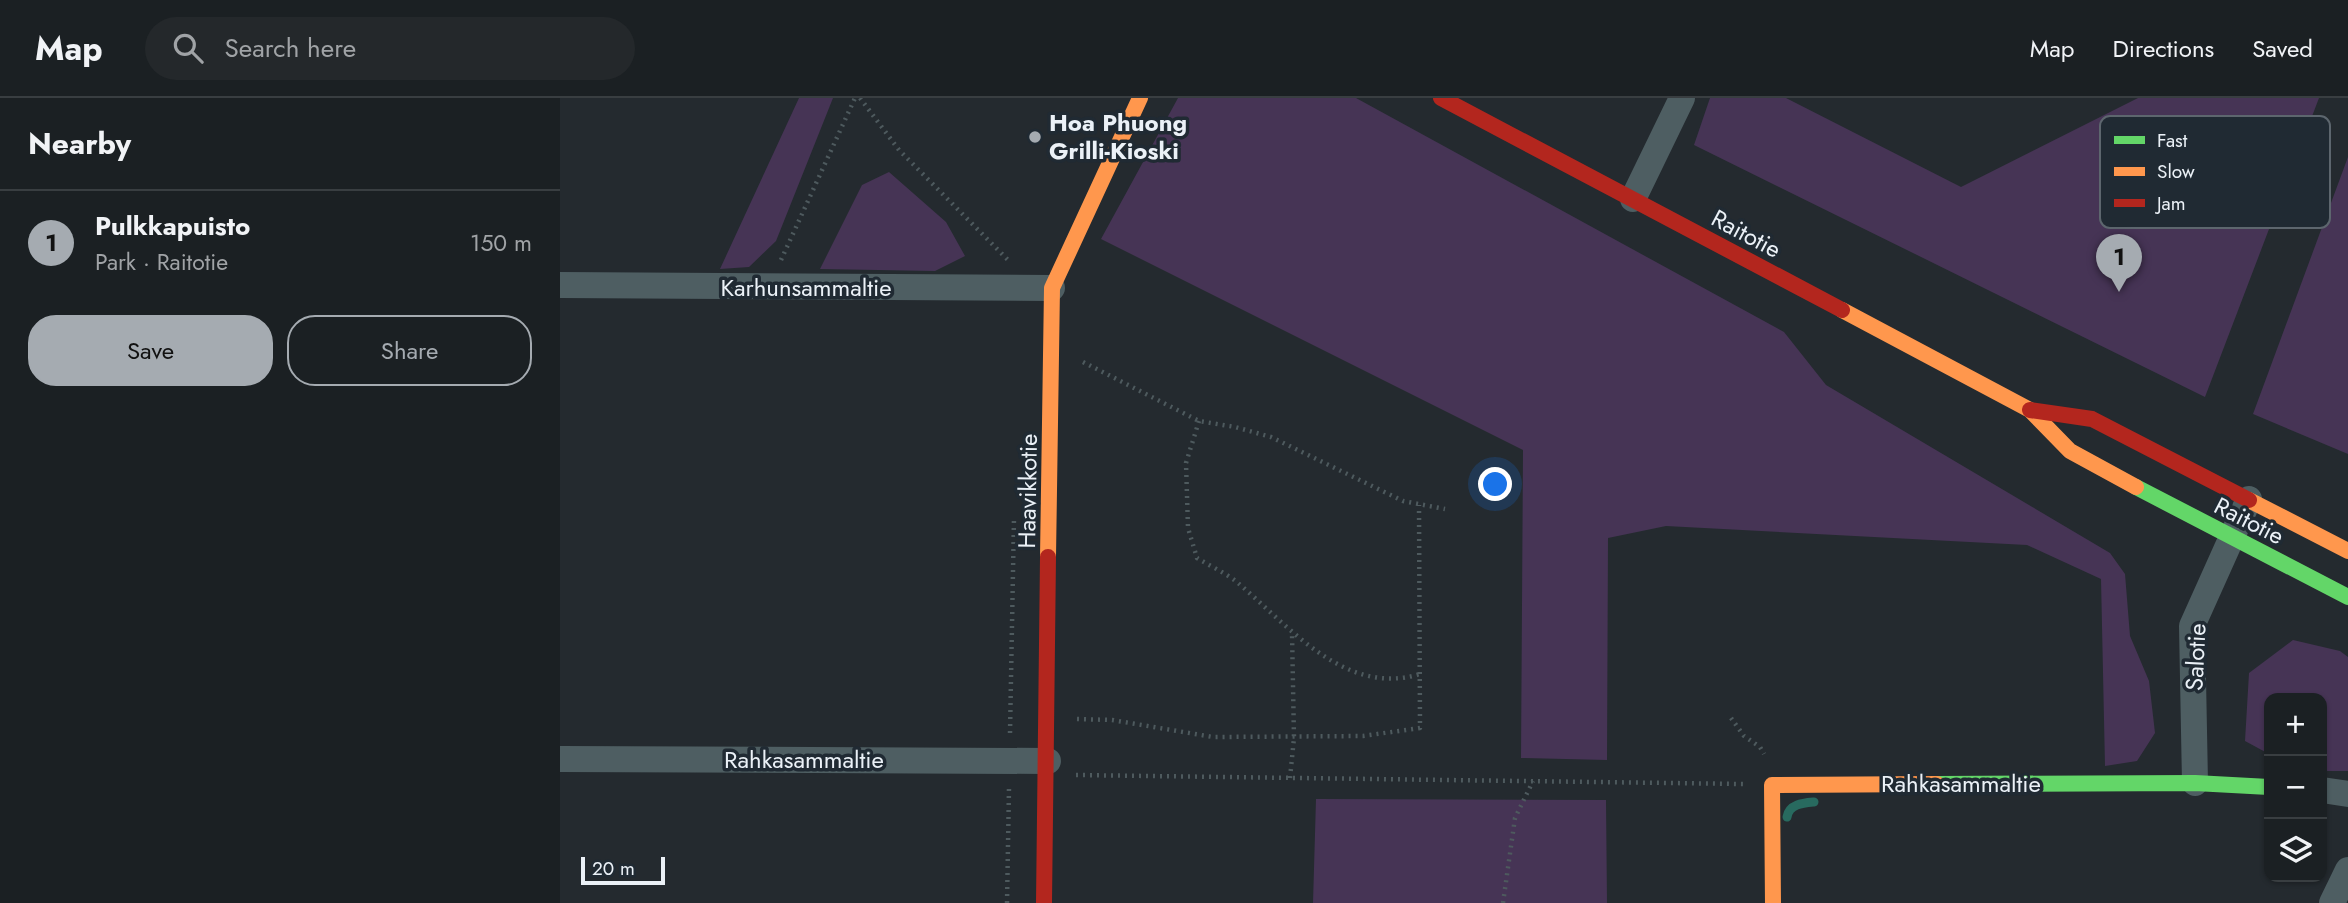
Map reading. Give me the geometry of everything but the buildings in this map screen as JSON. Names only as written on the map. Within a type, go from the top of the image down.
[{"type":"street","name":"Haavikkotie","points":[[1044,903],[1052,288],[1140,98]]},
{"type":"street","name":"Raitotie","points":[[1441,98],[2030,411],[2070,451],[2348,597]]},
{"type":"street","points":[[1633,199],[1682,98]]},
{"type":"street","name":"Karhunsammaltie","points":[[560,285],[1052,288]]},
{"type":"street","name":"Raitotie","points":[[2030,411],[2092,419],[2348,551]]},
{"type":"street","name":"Salotie","points":[[2195,783],[2192,626],[2249,499]]},
{"type":"street","name":"Rahkasammaltie","points":[[560,759],[1010,761],[1047,767]]},
{"type":"street","name":"Rahkasammaltie","points":[[1772,785],[2195,783],[2264,787]]},
{"type":"street","points":[[1772,785],[1773,903]]},
{"type":"street","points":[[2327,791],[2348,794]]},
{"type":"street","points":[[2332,903],[2348,870]]},
{"type":"path","points":[[768,288],[857,98],[899,150],[1009,259],[1017,289]]},
{"type":"path","points":[[1052,354],[1087,364],[1199,421],[1271,437],[1403,501],[1445,509]]},
{"type":"path","points":[[1199,421],[1186,463],[1188,528],[1197,558],[1235,581],[1292,632],[1339,667],[1361,675],[1403,679],[1420,674]]},
{"type":"path","points":[[1048,718],[1112,720],[1213,737],[1363,736],[1420,728],[1419,505]]},
{"type":"path","points":[[1007,903],[1014,511]]},
{"type":"path","points":[[1290,778],[1294,738],[1292,632]]},
{"type":"path","points":[[1047,767],[1290,778],[1772,785],[1767,759],[1760,747],[1744,736],[1731,718]]},
{"type":"path","points":[[1503,903],[1516,818],[1533,781]]},
{"type":"shaded area","points":[[799,98],[833,98],[776,241],[749,267],[720,269]]},
{"type":"shaded area","points":[[1178,98],[1356,98],[1784,332],[1826,385],[2110,553],[2125,574],[2130,636],[2149,681],[2155,733],[2137,761],[2105,766],[2101,579],[2027,545],[1666,526],[1608,538],[1607,760],[1521,758],[1523,450],[1101,239]]},
{"type":"shaded area","points":[[1710,98],[1786,98],[1961,187],[2100,117],[2100,228],[2269,228],[2205,397],[1694,145]]},
{"type":"shaded area","points":[[2138,98],[2319,98],[2312,116],[2102,116]]},
{"type":"shaded area","points":[[2348,157],[2348,454],[2253,414],[2322,228],[2330,228],[2330,206]]},
{"type":"shaded area","points":[[889,172],[946,222],[965,256],[935,271],[820,269],[862,185]]},
{"type":"shaded area","points":[[2293,640],[2340,651],[2348,657],[2348,771],[2327,771],[2327,693],[2264,693],[2264,751],[2245,741],[2249,673]]},
{"type":"shaded area","points":[[1316,799],[1606,800],[1607,903],[1313,903]]},
{"type":"waterway","points":[[1787,817],[1794,807],[1814,802]]},
{"type":"traffic: fast","points":[[2136,487],[2348,597]]},
{"type":"traffic: fast","points":[[1937,784],[2195,783],[2264,787]]},
{"type":"traffic: slow","points":[[1048,557],[1052,288],[1140,98]]},
{"type":"traffic: slow","points":[[1842,310],[2030,410],[2070,451],[2136,487]]},
{"type":"traffic: slow","points":[[2249,500],[2348,551]]},
{"type":"traffic: slow","points":[[1773,903],[1772,785],[1937,784]]},
{"type":"traffic: jam","points":[[1441,98],[1842,310]]},
{"type":"traffic: jam","points":[[2030,410],[2092,419],[2249,500]]},
{"type":"traffic: jam","points":[[1044,903],[1048,557]]},
{"type":"place","name":"Hoa Phuong Grilli-Kioski","points":[[1035,137]]},
{"type":"place","name":"Pulkkapuisto","points":[[2119,292]]}]
